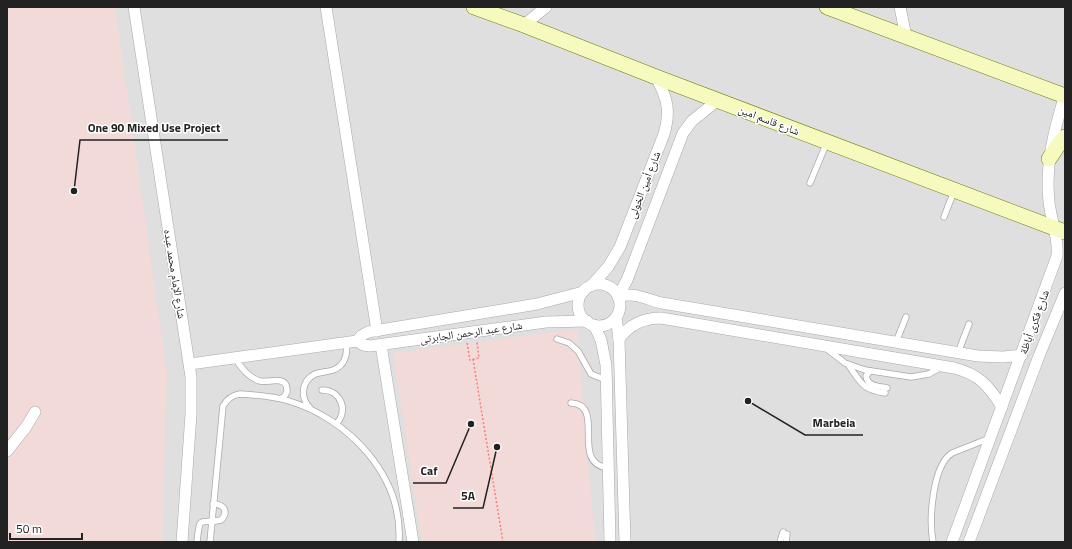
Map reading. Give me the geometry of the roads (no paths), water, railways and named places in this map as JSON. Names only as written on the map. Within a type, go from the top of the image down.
[{"type":"main road","points":[[827,7],[846,10],[906,37],[1065,96]]},
{"type":"main road","name":"شارع قاسم امين","points":[[480,8],[1060,230]]},
{"type":"main road","points":[[1049,159],[1058,144],[1065,138]]},
{"type":"street","name":"شارع الإمام محمد عبده","points":[[134,7],[190,364],[191,402],[182,542]]},
{"type":"street","points":[[326,7],[377,331]]},
{"type":"street","points":[[524,25],[546,7]]},
{"type":"street","points":[[900,7],[906,37]]},
{"type":"street","name":"شارع أمين الخولى","points":[[592,285],[608,267],[620,247],[664,134],[668,120],[668,106],[664,92],[656,76]]},
{"type":"street","name":"شارع فكرى أباظة","points":[[952,542],[1022,355],[1057,256],[1060,230],[1049,200],[1049,159],[1054,132],[1065,96]]},
{"type":"street","name":"شارع أمين الخولى","points":[[618,296],[627,280],[684,133],[692,121],[718,100]]},
{"type":"street","points":[[610,542],[606,364],[603,348],[591,323],[584,318],[579,310],[579,301],[583,292],[592,285],[602,284],[611,288],[618,296],[620,306],[616,317],[619,339],[625,542]]},
{"type":"street","name":"شارع عبد الرحمن الجابرتى","points":[[352,342],[364,334],[377,331],[537,304],[583,292]]},
{"type":"street","name":"شارع فكرى أباظة","points":[[969,542],[1039,356],[1065,293]]},
{"type":"street","points":[[618,296],[626,294],[632,295],[657,302],[958,353],[986,357],[1022,355]]},
{"type":"street","points":[[591,323],[606,324],[616,317]]},
{"type":"street","points":[[619,339],[627,330],[637,323],[649,319],[661,318],[943,366],[961,370],[976,376],[988,386],[1002,407]]},
{"type":"street","name":"شارع عبد الرحمن الجابرتى","points":[[190,364],[352,342],[366,346],[381,345],[546,322],[591,323]]},
{"type":"street","points":[[381,345],[413,542]]},
{"type":"street","points":[[7,451],[26,427],[35,412]]},
{"type":"lane","points":[[810,183],[827,141]]},
{"type":"lane","points":[[944,217],[954,190]]},
{"type":"lane","points":[[896,342],[906,317]]},
{"type":"lane","points":[[958,353],[970,324]]},
{"type":"lane","points":[[557,339],[569,343],[578,351],[590,374],[606,380]]},
{"type":"lane","points":[[312,410],[304,399],[304,385],[313,375],[332,370],[340,366],[346,358],[352,342]]},
{"type":"lane","points":[[822,345],[849,366],[864,386],[870,390],[886,391],[868,383],[866,376],[870,371]]},
{"type":"lane","points":[[236,358],[244,371],[256,379],[262,381],[279,380],[285,383],[287,385],[287,392],[286,395],[281,398]]},
{"type":"lane","points":[[849,366],[870,371],[915,376],[929,374],[943,366]]},
{"type":"lane","points":[[322,390],[334,392],[342,402],[342,414],[336,424]]},
{"type":"lane","points":[[210,542],[221,416],[225,402],[232,396],[240,394],[281,398],[312,410],[347,432],[363,448],[384,476],[389,486],[396,507],[400,529],[399,542]]},
{"type":"lane","points":[[572,404],[582,407],[586,412],[588,420],[589,452],[592,459],[597,465],[608,468]]},
{"type":"lane","points":[[933,542],[933,493],[946,457],[952,453],[991,438]]},
{"type":"lane","points":[[197,542],[199,524],[204,521],[221,520],[225,513],[222,506],[213,504]]},
{"type":"lane","points":[[780,542],[785,533],[786,542]]},
{"type":"place","name":"One 90 Mixed Use Project","points":[[74,191]]},
{"type":"place","name":"Marbeia","points":[[748,401]]},
{"type":"place","name":"Caf","points":[[471,424]]},
{"type":"place","name":"5A","points":[[497,447]]}]
